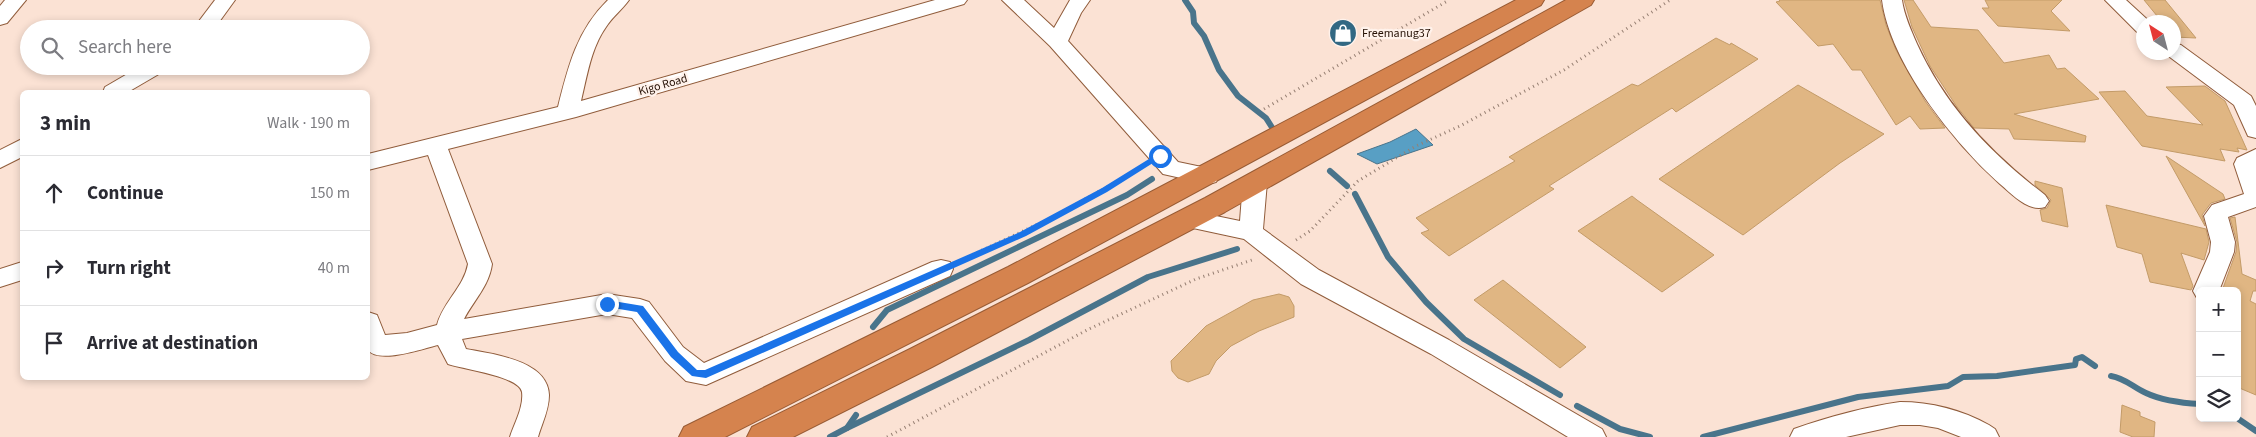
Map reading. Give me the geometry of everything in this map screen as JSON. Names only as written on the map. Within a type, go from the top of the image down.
[{"type":"highway","points":[[695,437],[1018,275],[1208,176],[1533,0]]},
{"type":"highway","points":[[764,437],[921,358],[1187,219],[1583,0]]},
{"type":"street","points":[[0,19],[16,0]]},
{"type":"street","points":[[210,20],[225,0]]},
{"type":"street","points":[[568,112],[581,55],[595,25],[619,0]]},
{"type":"street","name":"Kigo Road","points":[[370,161],[568,112],[957,0]]},
{"type":"street","points":[[1012,0],[1057,42],[1165,162],[1208,176]]},
{"type":"street","points":[[1057,42],[1071,12],[1080,0]]},
{"type":"street","points":[[1892,0],[1893,8],[1908,46],[1942,104],[1979,150],[2005,176],[2036,201]]},
{"type":"street","points":[[2115,0],[2136,20]]},
{"type":"street","points":[[2181,55],[2243,102],[2256,132]]},
{"type":"street","points":[[116,90],[142,75]]},
{"type":"street","points":[[435,144],[480,264],[479,274],[454,313],[447,332],[448,340],[457,357],[516,371],[527,376],[533,383],[534,401],[524,437]]},
{"type":"street","points":[[0,160],[20,148]]},
{"type":"street","points":[[0,155],[0,165]]},
{"type":"street","points":[[2208,287],[2219,262],[2223,245],[2216,224],[2216,216],[2220,211],[2255,198],[2256,195],[2245,164],[2256,157]]},
{"type":"street","points":[[1165,162],[1169,196]]},
{"type":"street","points":[[1251,232],[1255,182]]},
{"type":"street","points":[[1187,219],[1251,232],[1310,277],[1440,348],[1592,437]]},
{"type":"street","points":[[370,331],[371,336],[379,346],[407,343],[447,332],[607,304],[640,309],[674,354],[695,373],[706,374],[941,269]]},
{"type":"street","points":[[0,278],[20,272]]},
{"type":"street","points":[[1804,437],[1887,413],[1915,412],[1948,419],[1985,437]]},
{"type":"path","points":[[1264,109],[1449,0]]},
{"type":"path","points":[[886,437],[995,381],[1089,329],[1196,278],[1277,252],[1310,231],[1358,181],[1416,146],[1460,126],[1564,70],[1670,0]]},
{"type":"path","points":[[941,269],[1023,234],[1104,190],[1165,162]]},
{"type":"water","points":[[1416,129],[1433,145],[1377,164],[1357,154],[1390,142]]},
{"type":"building","points":[[1779,0],[1880,0],[1886,25],[1896,50],[1925,101],[1945,128],[1920,129],[1910,116],[1896,125],[1861,70],[1852,70],[1833,44],[1818,46],[1776,2]]},
{"type":"building","points":[[1904,0],[1913,0],[1931,27],[1978,30],[2004,63],[2049,55],[2057,69],[2065,68],[2099,99],[2014,114],[2086,136],[2085,142],[2014,139],[2009,129],[1974,128],[1957,107],[1930,66],[1912,27]]},
{"type":"building","points":[[1985,0],[2062,0],[2051,11],[2070,31],[1998,26],[1982,8],[1989,8]]},
{"type":"building","points":[[2144,0],[2165,0],[2177,15],[2156,15]]},
{"type":"building","points":[[2181,20],[2196,38],[2181,37]]},
{"type":"building","points":[[1716,38],[1730,45],[1731,43],[1758,59],[1676,112],[1672,108],[1549,186],[1554,189],[1449,256],[1421,233],[1429,230],[1416,218],[1515,161],[1509,157],[1632,84],[1638,86]]},
{"type":"building","points":[[1798,85],[1884,134],[1840,163],[1743,235],[1659,179]]},
{"type":"building","points":[[2205,86],[2225,101],[2247,150],[2237,148],[2239,152],[2220,149],[2225,161],[2142,146],[2099,92],[2125,91],[2147,116],[2203,125],[2166,87]]},
{"type":"building","points":[[2166,156],[2223,194],[2225,199],[2211,203],[2202,215],[2205,226]]},
{"type":"building","points":[[2035,181],[2062,188],[2068,227],[2042,221],[2040,210],[2047,208],[2051,200],[2035,185]]},
{"type":"building","points":[[1632,196],[1714,255],[1662,292],[1578,231]]},
{"type":"building","points":[[2106,205],[2206,229],[2209,242],[2204,260],[2181,253],[2193,286],[2191,290],[2150,282],[2142,254],[2117,247]]},
{"type":"building","points":[[2235,217],[2242,274],[2256,280],[2256,291],[2253,291],[2250,301],[2256,304],[2256,395],[2241,389],[2241,287],[2223,287],[2236,252],[2237,242],[2230,218]]},
{"type":"building","points":[[1503,280],[1586,347],[1560,368],[1474,300]]},
{"type":"building","points":[[1279,294],[1289,297],[1294,306],[1294,317],[1259,331],[1231,346],[1216,361],[1209,374],[1188,382],[1178,378],[1172,371],[1171,361],[1206,326],[1253,300]]},
{"type":"building","points":[[2122,405],[2140,412],[2140,416],[2155,422],[2154,437],[2133,437],[2120,432]]},
{"type":"waterway","points":[[1185,0],[1193,12],[1194,23],[1204,36],[1219,70],[1238,96],[1266,118],[1273,129]]},
{"type":"waterway","points":[[1330,171],[1347,186]]},
{"type":"waterway","points":[[873,327],[887,310],[1127,195],[1152,179]]},
{"type":"waterway","points":[[1355,194],[1388,257],[1426,302],[1464,339],[1560,395]]},
{"type":"waterway","points":[[847,428],[1029,340],[1148,277],[1237,249]]},
{"type":"waterway","points":[[1703,437],[1858,397],[1948,386],[1963,377],[1997,376],[2075,365],[2076,359],[2082,357],[2095,366]]},
{"type":"waterway","points":[[2111,376],[2121,379],[2152,396],[2166,400],[2196,404]]},
{"type":"waterway","points":[[1577,406],[1620,429],[1650,437]]},
{"type":"waterway","points":[[847,428],[856,415]]},
{"type":"waterway","points":[[2241,421],[2256,431]]},
{"type":"waterway","points":[[830,437],[847,428]]},
{"type":"place","name":"Freemanug37","points":[[1343,33]]},
{"type":"route","points":[[607,304],[640,309],[674,354],[695,373],[706,374],[1023,234],[1104,190],[1160,156]]}]
